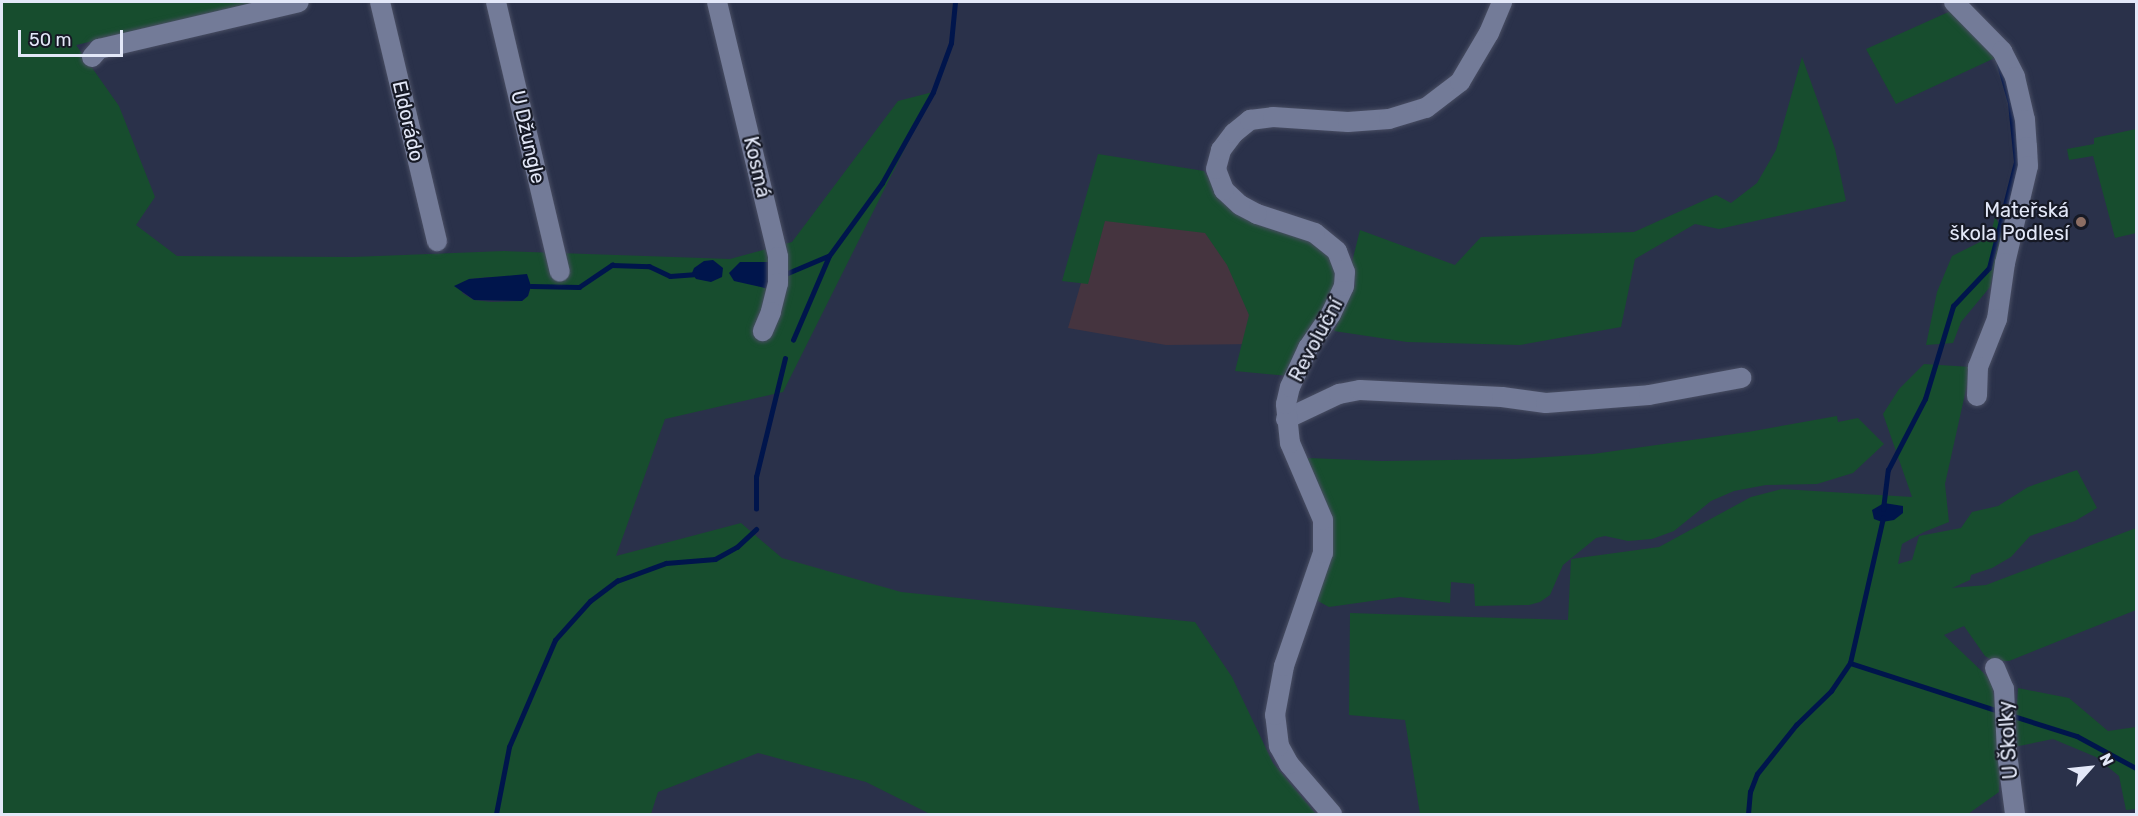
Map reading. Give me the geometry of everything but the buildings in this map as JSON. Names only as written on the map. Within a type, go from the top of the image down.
[{"type":"street","points":[[92,57],[99,49],[299,2]]},
{"type":"street","name":"Eldorádo","points":[[380,2],[437,241]]},
{"type":"street","name":"U Džungle","points":[[496,2],[560,272]]},
{"type":"street","name":"Kosmá","points":[[717,2],[778,257],[778,283],[763,332]]},
{"type":"street","name":"Revoluční","points":[[1332,814],[1289,764],[1280,746],[1275,716],[1284,666],[1323,553],[1323,520],[1290,443],[1286,404],[1290,387],[1308,348],[1331,314],[1344,286],[1344,272],[1337,251],[1315,232],[1257,214],[1240,205],[1224,190],[1216,169],[1221,150],[1234,133],[1250,120],[1273,117],[1348,122],[1389,119],[1426,108],[1460,82],[1489,33],[1502,2]]},
{"type":"street","points":[[1954,2],[2002,51],[2015,78],[2025,120],[2028,166],[2005,263],[1997,319],[1978,368],[1977,396]]},
{"type":"street","points":[[1286,419],[1339,394],[1360,390],[1502,397],[1546,403],[1649,395],[1741,378]]},
{"type":"street","name":"U Školky","points":[[1995,668],[2004,688],[2007,753],[2015,814]]},
{"type":"shaded area","points":[[1203,190],[1260,344],[1166,345],[1068,328],[1103,207]]},
{"type":"shaded area","points":[[713,260],[723,268],[722,277],[711,282],[696,279],[692,273],[694,268],[704,261]]},
{"type":"shaded area","points":[[740,262],[770,262],[769,289],[734,281],[729,273]]},
{"type":"shaded area","points":[[527,274],[531,286],[528,296],[522,301],[474,300],[454,286],[469,279]]},
{"type":"shaded area","points":[[1884,503],[1903,506],[1903,513],[1894,520],[1882,522],[1874,519],[1872,510]]},
{"type":"green space","points":[[2,2],[265,2],[76,45],[119,106],[155,197],[136,225],[177,256],[353,257],[504,251],[730,259],[792,242],[898,101],[933,92],[783,392],[665,419],[616,556],[741,523],[782,558],[901,592],[1195,622],[1232,677],[1273,763],[1316,814],[930,814],[866,782],[758,753],[658,792],[651,814],[2,814]],"holes":[[[489,277],[531,286],[528,296],[522,301],[474,300],[462,293],[469,279]]]},
{"type":"green space","points":[[1953,10],[1999,56],[1896,104],[1866,49]]},
{"type":"green space","points":[[1802,57],[1835,149],[1846,201],[1719,229],[1695,224],[1635,259],[1621,327],[1520,345],[1407,342],[1334,331],[1355,285],[1352,262],[1360,230],[1455,265],[1481,237],[1634,232],[1716,195],[1731,203],[1757,183],[1776,150]]},
{"type":"green space","points":[[2136,129],[2136,233],[2115,238],[2093,156],[2069,160],[2067,149],[2094,144],[2094,138]]},
{"type":"green space","points":[[1098,154],[1204,171],[1224,202],[1309,239],[1329,252],[1337,268],[1335,285],[1288,376],[1235,371],[1249,315],[1227,265],[1205,233],[1105,221],[1088,284],[1062,281]]},
{"type":"green space","points":[[1995,217],[2004,232],[1990,287],[1961,322],[1953,343],[1926,345],[1937,292],[1952,256],[1990,237]]},
{"type":"green space","points":[[1924,364],[1971,367],[1945,484],[1949,522],[1924,532],[1902,544],[1898,564],[1912,560],[1919,536],[1961,528],[1972,512],[1998,506],[2028,487],[2077,470],[2097,508],[2075,521],[2030,536],[2011,557],[1992,568],[1971,575],[1970,580],[1952,588],[1986,585],[2136,528],[2136,610],[2009,661],[1993,661],[1985,656],[1964,626],[1944,635],[1992,681],[2001,753],[1999,792],[1968,814],[1420,814],[1405,720],[1349,715],[1350,613],[1568,620],[1571,559],[1659,547],[1751,497],[1782,489],[1912,497],[1883,414],[1899,389]]},
{"type":"green space","points":[[1837,416],[1838,422],[1858,418],[1884,444],[1853,473],[1817,484],[1766,485],[1734,491],[1711,501],[1674,531],[1652,539],[1628,541],[1605,536],[1596,538],[1563,565],[1550,595],[1540,602],[1529,605],[1475,606],[1474,584],[1451,582],[1450,603],[1400,597],[1329,607],[1316,600],[1327,566],[1306,459],[1308,458],[1382,461],[1516,459],[1593,454],[1748,432]]},
{"type":"green space","points":[[2018,688],[2069,698],[2108,731],[2136,727],[2136,809],[2126,810],[2119,776],[2096,757],[2053,739],[2014,747]]},
{"type":"waterway","points":[[793,340],[829,256],[882,183],[933,92],[951,43],[955,2]]},
{"type":"waterway","points":[[1883,509],[1888,470],[1925,399],[1953,306],[1989,268],[2016,162],[2010,103],[1999,65]]},
{"type":"waterway","points":[[783,275],[828,256]]},
{"type":"waterway","points":[[531,286],[579,287],[612,265],[649,266],[670,276],[697,274]]},
{"type":"waterway","points":[[756,509],[756,477],[785,358]]},
{"type":"waterway","points":[[1748,814],[1750,792],[1757,774],[1796,725],[1831,691],[1850,663],[1883,518]]},
{"type":"waterway","points":[[496,814],[509,747],[555,640],[590,601],[617,581],[666,563],[715,559],[737,547],[756,529]]},
{"type":"waterway","points":[[1850,663],[1999,711]]},
{"type":"waterway","points":[[2010,715],[2077,736],[2136,768]]},
{"type":"place","name":"Mateřská škola Podlesí","points":[[2081,222]]}]
